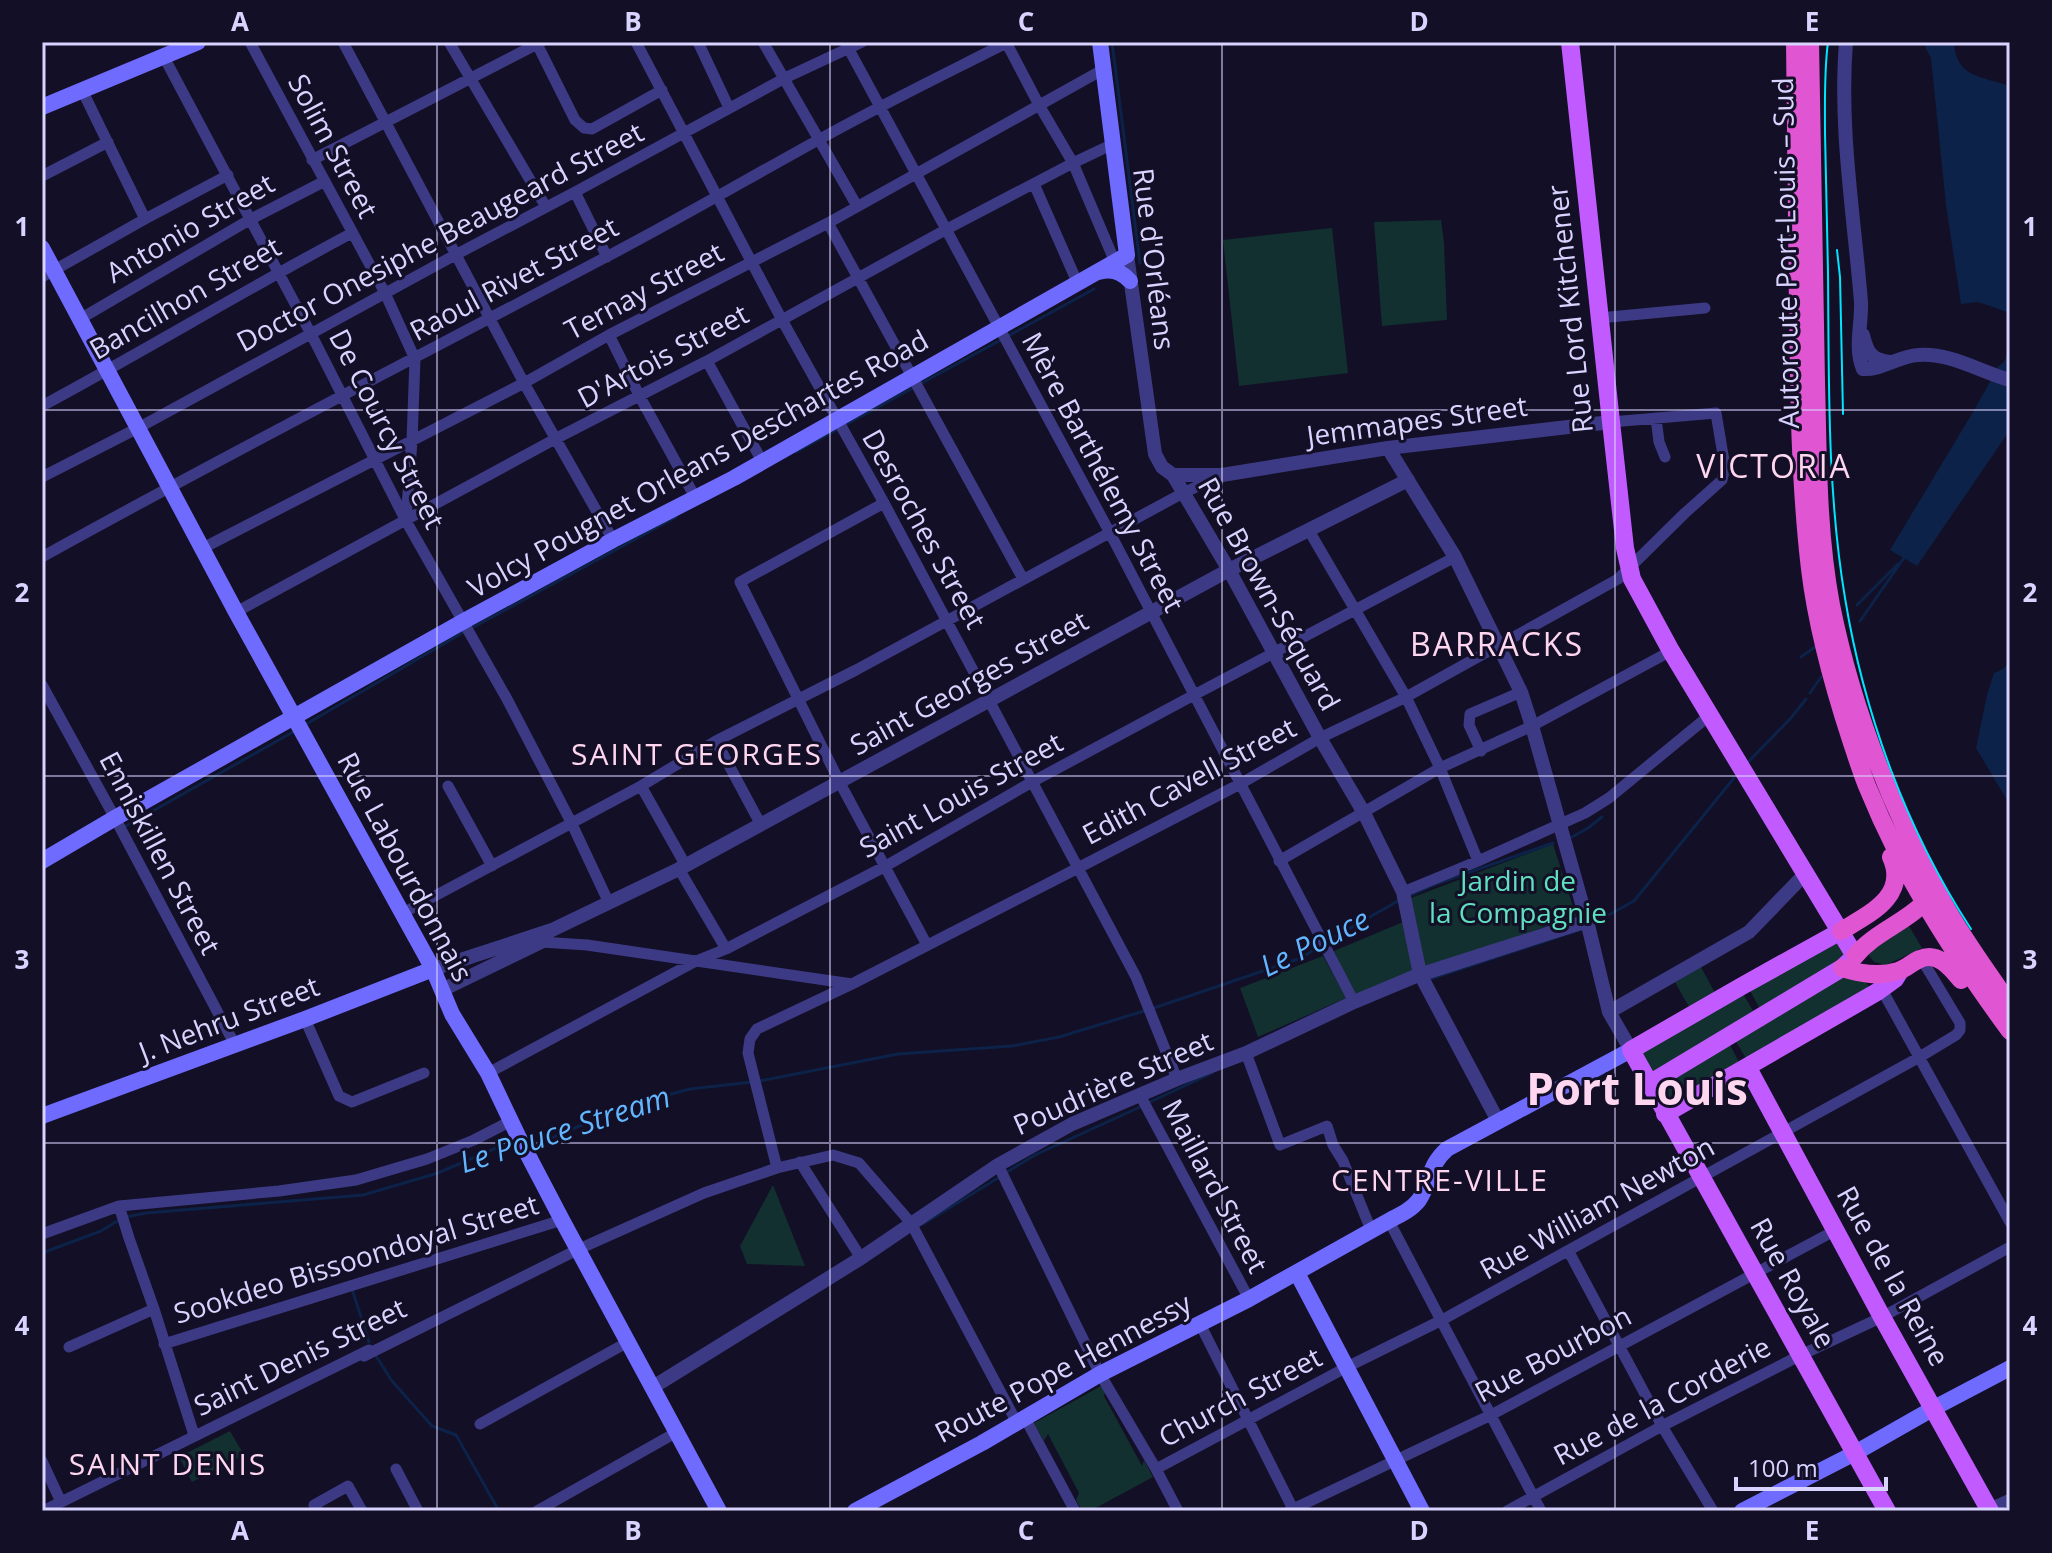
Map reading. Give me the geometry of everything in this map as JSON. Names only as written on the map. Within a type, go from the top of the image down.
[{"type":"highway","name":"Autoroute Port-Louis – Sud","points":[[1793,42],[1803,66],[1824,554],[1832,607],[1846,665],[1874,757]]},
{"type":"highway","name":"Autoroute Port-Louis – Sud","points":[[1812,42],[1803,66],[1799,395],[1803,485],[1810,567],[1820,624],[1840,706],[1866,784]]},
{"type":"highway","points":[[1874,757],[1883,798],[1921,881],[1923,904],[1914,913],[1871,939],[1848,962],[1869,974],[1900,971],[1921,958],[1942,960],[1972,995],[2003,1008]]},
{"type":"highway","points":[[1874,757],[1904,828],[2003,1008],[2010,1031]]},
{"type":"highway","points":[[1866,784],[1923,904],[1960,963],[2003,1008]]},
{"type":"highway","points":[[1841,931],[1882,903],[1893,891],[1896,880],[1894,864],[1872,815],[1866,784]]},
{"type":"main road","points":[[42,107],[198,42]]},
{"type":"main road","name":"Rue d'Orléans","points":[[1100,42],[1113,144],[1121,258]]},
{"type":"main road","name":"Rue Lord Kitchener","points":[[1570,42],[1625,548],[1632,579],[1671,651],[1841,931],[1848,962]]},
{"type":"main road","name":"Rue Labourdonnais","points":[[42,248],[48,274],[80,319],[236,612],[433,969],[452,1014],[488,1073],[530,1160],[719,1511]]},
{"type":"main road","name":"Volcy Pougnet Orleans Deschartes Road","points":[[42,861],[294,717],[467,627],[613,540],[762,461],[841,426],[1003,336],[1121,258]]},
{"type":"main road","points":[[1097,273],[1118,271],[1130,281]]},
{"type":"main road","points":[[1631,1050],[1841,931]]},
{"type":"main road","points":[[1649,1084],[1848,962]]},
{"type":"main road","name":"J. Nehru Street","points":[[42,1116],[433,969]]},
{"type":"main road","points":[[1665,1114],[1882,995],[1900,971]]},
{"type":"main road","points":[[1869,974],[1882,995]]},
{"type":"main road","points":[[1742,986],[1760,1017]]},
{"type":"main road","name":"Route Pope Hennessy","points":[[855,1511],[1100,1374],[1249,1299],[1412,1208],[1420,1198],[1431,1168],[1447,1149],[1631,1050]]},
{"type":"main road","name":"Rue Royale","points":[[1631,1050],[1887,1511]]},
{"type":"main road","name":"Rue de la Reine","points":[[1748,1068],[1988,1510]]},
{"type":"main road","points":[[1297,1273],[1422,1511]]},
{"type":"main road","points":[[1742,1511],[2007,1370]]},
{"type":"street","name":"Solim Street","points":[[250,42],[385,293],[415,359]]},
{"type":"street","points":[[343,42],[524,383],[613,540]]},
{"type":"street","points":[[449,42],[546,207]]},
{"type":"street","name":"Desroches Street","points":[[636,42],[782,320],[884,503],[1078,868],[1145,997],[1177,1079]]},
{"type":"street","points":[[698,42],[729,108]]},
{"type":"street","points":[[763,42],[857,206]]},
{"type":"street","name":"Doctor Onesiphe Beaugeard Street","points":[[42,477],[785,78],[847,46],[862,42]]},
{"type":"street","points":[[1007,42],[1121,258]]},
{"type":"street","name":"Raoul Rivet Street","points":[[42,557],[341,395],[607,257],[818,140],[1007,42]]},
{"type":"street","points":[[1846,42],[1846,142],[1861,323],[1859,353],[1863,369],[1879,368],[1919,354],[1963,362],[2010,380]]},
{"type":"street","points":[[312,160],[538,43],[575,120],[584,128],[592,129],[662,90]]},
{"type":"street","name":"Mère Barthélemy Street","points":[[847,46],[1110,533],[1354,1002]]},
{"type":"street","name":"De Courcy Street","points":[[164,57],[406,521],[467,627],[571,822],[609,903]]},
{"type":"street","name":"Ternay Street","points":[[203,548],[828,223],[1104,69]]},
{"type":"street","points":[[82,90],[145,219]]},
{"type":"street","points":[[42,176],[108,142]]},
{"type":"street","name":"D'Artois Street","points":[[236,612],[947,229],[1113,144]]},
{"type":"street","points":[[48,274],[228,175]]},
{"type":"street","name":"Antonio Street","points":[[80,319],[251,219],[325,181]]},
{"type":"street","points":[[1034,184],[1078,284]]},
{"type":"street","points":[[575,192],[607,257]]},
{"type":"street","points":[[828,223],[1023,579]]},
{"type":"street","name":"Bancilhon Street","points":[[42,406],[352,233]]},
{"type":"street","name":"Rue d'Orléans","points":[[1121,258],[1130,281],[1155,454],[1162,467],[1173,475]]},
{"type":"street","points":[[1599,318],[1705,308]]},
{"type":"street","points":[[609,335],[695,497]]},
{"type":"street","points":[[406,521],[415,359]]},
{"type":"street","points":[[707,361],[762,461]]},
{"type":"street","name":"Jemmapes Street","points":[[1173,475],[1222,475],[1388,448],[1716,413]]},
{"type":"street","name":"Edith Cavell Street","points":[[777,1168],[748,1046],[757,1029],[852,984],[1240,784],[1320,738],[1406,697],[1618,579],[1722,480],[1725,467],[1716,413]]},
{"type":"street","points":[[1656,418],[1659,442],[1665,457]]},
{"type":"street","points":[[1388,448],[1455,557],[1521,692],[1588,925],[1609,1012],[1631,1050]]},
{"type":"street","name":"Rue Brown-Séquard","points":[[1173,475],[1364,813],[1403,892],[1420,974],[1498,1121]]},
{"type":"street","name":"Jemmapes Street","points":[[401,914],[641,786],[716,741],[1222,475]]},
{"type":"street","name":"Saint Georges Street","points":[[433,969],[552,930],[682,867],[1229,570],[1408,480]]},
{"type":"street","points":[[884,503],[740,582],[840,783],[927,945]]},
{"type":"street","points":[[1308,529],[1406,697],[1440,768],[1478,861]]},
{"type":"street","name":"Saint Louis Street","points":[[488,1073],[696,961],[726,949],[884,867],[1032,782],[1455,557]]},
{"type":"street","points":[[1279,861],[1440,768],[1532,726],[1671,651]]},
{"type":"street","name":"Enniskillen Street","points":[[42,685],[235,1045]]},
{"type":"street","points":[[1481,751],[1469,725],[1470,714],[1521,692]]},
{"type":"street","points":[[1403,892],[1585,813],[1713,721]]},
{"type":"street","points":[[716,741],[761,825]]},
{"type":"street","points":[[448,786],[492,866]]},
{"type":"street","points":[[641,786],[726,949]]},
{"type":"street","points":[[1609,1012],[1749,932],[1805,874]]},
{"type":"street","points":[[573,920],[571,927],[574,934],[587,945]]},
{"type":"street","name":"Poudrière Street","points":[[653,1387],[861,1258],[998,1165],[1072,1124],[1177,1079],[1247,1057],[1354,1002],[1420,974],[1588,925]]},
{"type":"street","name":"Saint Georges Street","points":[[442,990],[541,942],[552,930]]},
{"type":"street","points":[[541,942],[587,945],[852,984]]},
{"type":"street","points":[[491,949],[497,964]]},
{"type":"street","name":"Rue William Newton","points":[[1347,1367],[1569,1252],[1956,1035],[1960,1023],[1921,958]]},
{"type":"street","points":[[1882,995],[2010,1222]]},
{"type":"street","points":[[305,1019],[339,1096],[345,1100],[352,1102],[424,1073]]},
{"type":"street","points":[[1247,1057],[1280,1145],[1327,1126],[1371,1230]]},
{"type":"street","name":"Maillard Street","points":[[1140,1095],[1249,1299]]},
{"type":"street","points":[[42,1234],[119,1206],[279,1191],[356,1180],[515,1128]]},
{"type":"street","name":"Saint Denis Street","points":[[43,1511],[579,1249],[704,1193],[777,1168],[833,1155],[859,1163],[911,1223],[1075,1511]]},
{"type":"street","points":[[800,1162],[861,1258]]},
{"type":"street","points":[[998,1165],[1100,1374],[1178,1511]]},
{"type":"street","points":[[119,1206],[194,1435]]},
{"type":"street","name":"Sookdeo Bissoondoyal Street","points":[[164,1344],[562,1220]]},
{"type":"street","points":[[1389,1221],[1541,1511]]},
{"type":"street","name":"Rue Bourbon","points":[[1292,1510],[1491,1415],[1836,1230]]},
{"type":"street","name":"Rue de la Corderie","points":[[1507,1511],[1662,1426],[1882,1317],[2010,1247]]},
{"type":"street","name":"Saint Denis Street","points":[[579,1249],[364,1356],[381,1347],[579,1249]]},
{"type":"street","points":[[1569,1252],[1662,1426],[1713,1511]]},
{"type":"street","points":[[69,1347],[154,1309]]},
{"type":"street","points":[[1200,1324],[1292,1510]]},
{"type":"street","points":[[480,1424],[628,1342]]},
{"type":"street","name":"Church Street","points":[[1156,1469],[1347,1367]]},
{"type":"street","points":[[537,1511],[677,1432]]},
{"type":"street","points":[[42,1461],[61,1502]]},
{"type":"street","points":[[396,1469],[418,1511]]},
{"type":"street","points":[[318,1511],[314,1505],[348,1486],[362,1511]]},
{"type":"street","points":[[1988,1510],[2010,1499]]},
{"type":"green space","points":[[1441,220],[1447,320],[1382,326],[1374,222]]},
{"type":"green space","points":[[1332,228],[1348,373],[1239,386],[1223,240]]},
{"type":"green space","name":"Jardin de la Compagnie","points":[[1553,844],[1576,916],[1425,968],[1411,898]]},
{"type":"green space","name":"Jardin de la Compagnie","points":[[1403,922],[1414,972],[1355,996],[1334,951]]},
{"type":"green space","points":[[1909,926],[1922,948],[1886,965],[1874,962],[1867,953]]},
{"type":"green space","points":[[1838,936],[1848,953],[1761,1011],[1748,987]]},
{"type":"green space","points":[[1323,956],[1346,998],[1258,1037],[1240,988]]},
{"type":"green space","points":[[1701,967],[1715,993],[1689,1007],[1675,982]]},
{"type":"green space","points":[[1839,973],[1864,979],[1872,992],[1750,1065],[1733,1037]]},
{"type":"green space","points":[[1741,990],[1756,1016],[1653,1080],[1636,1051]]},
{"type":"green space","points":[[1728,1041],[1742,1068],[1670,1107],[1655,1084]]},
{"type":"green space","points":[[773,1185],[805,1266],[747,1264],[740,1246]]},
{"type":"green space","points":[[1103,1385],[1106,1390],[1104,1396],[1142,1466],[1144,1460],[1153,1477],[1090,1511],[1082,1511],[1076,1500],[1079,1493],[1048,1434],[1044,1441],[1034,1423]]},
{"type":"green space","points":[[230,1431],[244,1455],[192,1482],[179,1457]]},
{"type":"water","points":[[1925,42],[1954,42],[1956,54],[1965,69],[2010,86],[2010,313],[1978,302],[1961,304],[1946,205],[1931,58]]},
{"type":"water","points":[[2010,345],[2010,430],[1917,566],[1890,550],[1973,412],[1994,370],[2004,362]]},
{"type":"water","points":[[2010,662],[2010,805],[1976,748],[1994,673]]},
{"type":"waterway","points":[[1112,42],[1140,263]]},
{"type":"waterway","points":[[845,425],[1094,289]]},
{"type":"waterway","points":[[796,452],[838,429]]},
{"type":"waterway","points":[[470,629],[676,517]]},
{"type":"waterway","points":[[1860,621],[1904,558]]},
{"type":"waterway","name":"Le Pouce","points":[[1857,605],[1898,564]]},
{"type":"waterway","points":[[308,723],[464,632]]},
{"type":"waterway","name":"Le Pouce","points":[[1801,657],[1815,647]]},
{"type":"waterway","points":[[1810,693],[1821,677]]},
{"type":"waterway","points":[[1748,762],[1806,699]]},
{"type":"waterway","points":[[126,826],[293,732]]},
{"type":"waterway","points":[[1592,924],[1634,901],[1734,778]]},
{"type":"waterway","name":"Le Pouce","points":[[1572,837],[1602,817]]},
{"type":"waterway","name":"Le Pouce","points":[[1409,896],[1553,843]]},
{"type":"waterway","name":"Le Pouce","points":[[1326,942],[1398,901]]},
{"type":"waterway","points":[[1430,979],[1582,929]]},
{"type":"waterway","name":"Le Pouce","points":[[1151,1009],[1301,958],[1320,946]]},
{"type":"waterway","name":"Le Pouce Stream","points":[[759,1081],[898,1054],[1012,1046],[1059,1037],[1144,1011]]},
{"type":"waterway","points":[[1150,1102],[1212,1073]]},
{"type":"waterway","name":"Le Pouce Stream","points":[[531,1147],[623,1107],[690,1089],[752,1082]]},
{"type":"waterway","points":[[1007,1172],[1035,1155],[1140,1107]]},
{"type":"waterway","name":"Le Pouce Stream","points":[[126,1217],[363,1195],[438,1173],[510,1142],[516,1144]]},
{"type":"waterway","points":[[923,1224],[998,1178]]},
{"type":"waterway","name":"Le Pouce Stream","points":[[42,1253],[101,1231],[119,1220]]},
{"type":"waterway","points":[[352,1289],[369,1342]]},
{"type":"waterway","points":[[376,1356],[392,1381],[432,1426],[456,1435],[499,1511]]},
{"type":"tram line","points":[[1828,42],[1825,133],[1830,435],[1835,517],[1845,598],[1864,685],[1891,770],[1927,851],[1971,929]]},
{"type":"tram line","points":[[1837,250],[1843,414]]},
{"type":"district","name":"VICTORIA","points":[[1774,467]]},
{"type":"district","name":"BARRACKS","points":[[1497,645]]},
{"type":"district","name":"SAINT GEORGES","points":[[697,755]]},
{"type":"district","name":"Port Louis","points":[[1637,1090]]},
{"type":"district","name":"CENTRE-VILLE","points":[[1440,1181]]},
{"type":"district","name":"SAINT DENIS","points":[[168,1465]]}]
